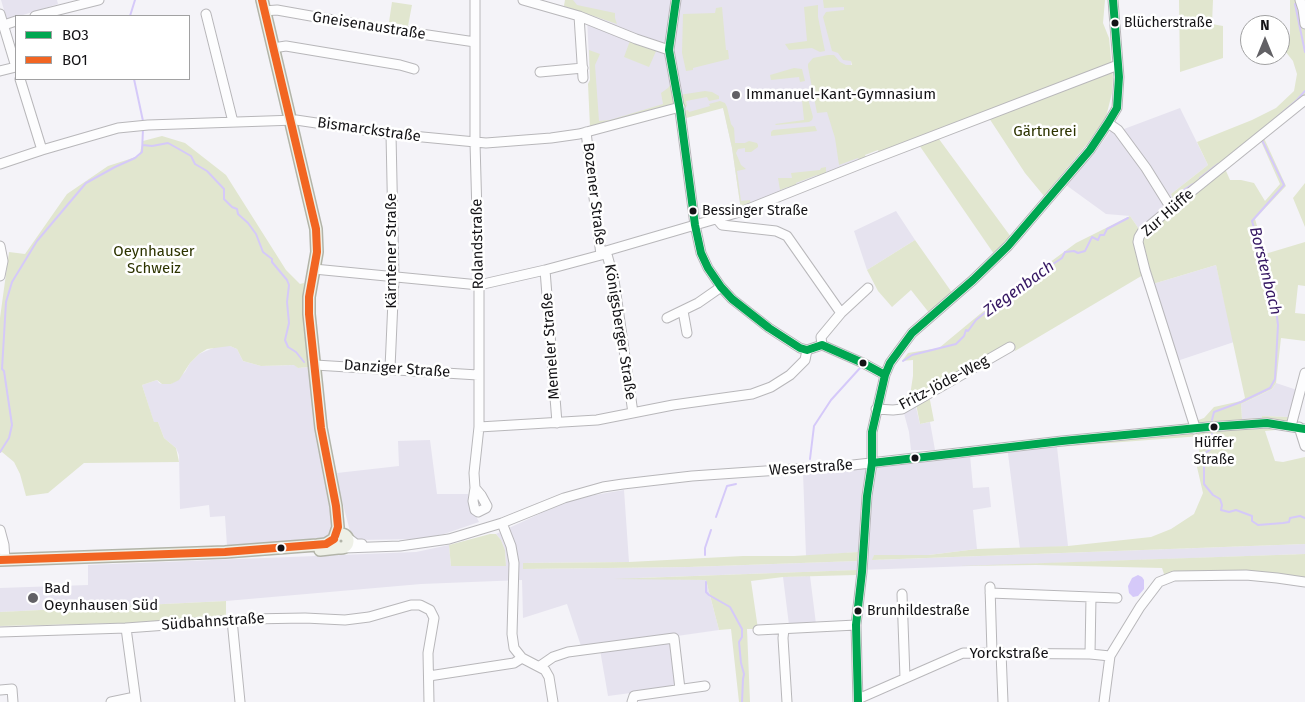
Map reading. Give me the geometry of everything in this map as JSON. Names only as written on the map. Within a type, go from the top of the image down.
[{"type":"main road","points":[[263,5],[316,228],[317,252],[309,298],[309,314],[321,428],[341,541]]},
{"type":"main road","name":"Weserstraße","points":[[2,560],[265,550],[341,541]]},
{"type":"street","points":[[39,15],[99,0]]},
{"type":"street","name":"Rolandstraße","points":[[474,0],[475,143],[480,285],[479,427],[474,473],[475,488]]},
{"type":"street","points":[[523,0],[580,16],[669,50]]},
{"type":"street","points":[[676,0],[669,50],[680,107],[695,225],[701,253],[708,268],[732,299],[769,328],[800,348],[807,350],[822,346],[863,363],[884,375]]},
{"type":"street","points":[[858,701],[856,625],[867,496],[872,463],[872,432],[884,375],[890,362],[912,333],[973,280],[1008,246],[1090,150],[1108,123],[1117,108],[1118,65],[1113,0]]},
{"type":"street","points":[[1301,4],[1305,24]]},
{"type":"street","name":"Gneisenaustraße","points":[[263,5],[277,10],[367,26],[475,42]]},
{"type":"street","points":[[0,14],[15,64]]},
{"type":"street","points":[[206,14],[233,122]]},
{"type":"street","points":[[580,16],[583,78]]},
{"type":"street","points":[[4,25],[15,22]]},
{"type":"street","points":[[273,48],[286,46],[414,69]]},
{"type":"street","points":[[314,269],[480,285],[545,270],[743,211],[1118,65]]},
{"type":"street","points":[[0,71],[15,67]]},
{"type":"street","points":[[540,72],[583,68]]},
{"type":"street","points":[[20,80],[42,150]]},
{"type":"street","name":"Zur Hüffe","points":[[1194,429],[1138,242],[1142,232],[1305,100]]},
{"type":"street","name":"Bismarckstraße","points":[[0,164],[118,128],[148,125],[289,120],[475,143],[551,138],[586,132],[680,107]]},
{"type":"street","points":[[1108,123],[1118,130],[1146,168],[1171,208]]},
{"type":"street","name":"Bozener Straße","points":[[586,132],[604,253]]},
{"type":"street","name":"Kärntener Straße","points":[[390,368],[394,278],[391,134]]},
{"type":"street","points":[[717,219],[722,225],[776,231],[787,236],[841,313]]},
{"type":"street","points":[[0,276],[1,252]]},
{"type":"street","name":"Königsberger Straße","points":[[604,253],[614,280],[633,413]]},
{"type":"street","name":"Memeler Straße","points":[[545,270],[557,422]]},
{"type":"street","points":[[667,318],[683,311],[721,287]]},
{"type":"street","points":[[822,346],[821,337],[841,313],[868,288]]},
{"type":"street","points":[[683,311],[687,333]]},
{"type":"street","name":"Fritz-Jöde-Weg","points":[[876,409],[893,410],[902,408],[1010,347]]},
{"type":"street","points":[[479,427],[597,420],[744,395],[766,389],[782,381],[805,360],[807,350]]},
{"type":"street","name":"Danziger Straße","points":[[315,365],[390,368],[478,375]]},
{"type":"street","points":[[1305,373],[1298,427],[1305,446]]},
{"type":"street","name":"Weserstraße","points":[[341,541],[414,544],[449,539],[502,523],[555,501],[603,487],[692,476],[872,463],[1062,441],[1267,423],[1298,427]]},
{"type":"street","points":[[502,523],[511,546],[514,563],[514,648],[522,658],[545,670],[549,677],[553,702]]},
{"type":"street","points":[[0,530],[4,545],[2,560]]},
{"type":"street","points":[[1104,702],[1110,656],[1152,588],[1159,582],[1166,578],[1182,575],[1246,575],[1305,582]]},
{"type":"street","points":[[1003,702],[990,590],[1091,598],[1117,598]]},
{"type":"street","points":[[902,594],[905,678]]},
{"type":"street","points":[[1090,654],[1091,598]]},
{"type":"street","name":"Südbahnstraße","points":[[0,632],[126,628],[232,620],[305,618],[345,620],[411,605],[424,606],[430,610],[434,618],[428,653],[429,676]]},
{"type":"street","points":[[232,620],[240,702]]},
{"type":"street","points":[[758,630],[856,625]]},
{"type":"street","points":[[111,702],[136,700],[126,628]]},
{"type":"street","points":[[784,629],[787,702]]},
{"type":"street","points":[[540,666],[553,657],[568,652],[674,638],[680,689]]},
{"type":"street","name":"Yorckstraße","points":[[858,701],[963,653],[997,652],[1110,656]]},
{"type":"street","points":[[429,702],[429,676],[514,663],[522,658]]},
{"type":"street","points":[[632,702],[634,696],[705,686]]},
{"type":"street","points":[[0,690],[12,689],[13,702]]},
{"type":"shaded area","points":[[1,0],[57,0],[58,4],[23,15],[15,15],[15,17],[7,20]]},
{"type":"shaded area","points":[[565,0],[843,0],[858,116],[861,162],[741,210],[732,148],[723,107],[686,118],[682,105],[599,125],[588,84],[590,80],[587,18],[564,11]]},
{"type":"shaded area","points":[[1180,108],[1208,165],[1171,194],[1175,203],[1141,232],[1130,216],[1106,214],[1066,185],[1096,151],[1112,129],[1120,126],[1124,129]]},
{"type":"shaded area","points":[[896,211],[915,240],[867,270],[854,231]]},
{"type":"shaded area","points":[[1216,265],[1234,342],[1171,363],[1146,286]]},
{"type":"shaded area","points":[[218,346],[230,346],[237,349],[243,361],[261,366],[295,365],[298,368],[309,367],[317,438],[333,527],[330,535],[322,540],[227,546],[225,516],[210,517],[209,505],[180,509],[179,455],[176,448],[164,438],[158,422],[154,423],[142,385],[157,380],[162,384],[171,384],[185,372],[190,363],[199,354]]},
{"type":"shaded area","points":[[1276,383],[1297,390],[1288,417],[1262,416],[1262,418],[1242,419],[1241,404],[1272,389]]},
{"type":"shaded area","points":[[914,399],[920,424],[930,422],[935,450],[911,450],[909,432],[902,406]]},
{"type":"shaded area","points":[[430,440],[437,494],[468,494],[470,504],[479,522],[444,534],[419,539],[358,540],[351,535],[337,473],[399,466],[398,441]]},
{"type":"shaded area","points":[[1051,441],[1057,447],[1068,546],[1020,549],[1007,446]]},
{"type":"shaded area","points":[[970,455],[973,488],[989,487],[991,507],[973,510],[977,549],[929,555],[874,555],[873,560],[1305,544],[1305,554],[637,578],[706,580],[719,630],[670,637],[676,687],[608,696],[599,644],[581,646],[567,604],[523,618],[522,580],[421,584],[226,601],[0,612],[0,588],[88,585],[88,565],[416,552],[449,545],[451,566],[506,566],[505,550],[496,534],[563,503],[624,490],[629,562],[524,563],[523,569],[689,567],[857,561],[858,552],[806,556],[803,472]]},
{"type":"shaded area","points":[[1138,575],[1144,580],[1144,589],[1138,596],[1133,597],[1129,593],[1128,586],[1132,578]]},
{"type":"shaded area","points":[[810,576],[816,624],[789,625],[783,577]]},
{"type":"green space","points":[[565,0],[573,0],[577,5],[615,13],[617,24],[564,6]]},
{"type":"green space","name":"Gärtnerei","points":[[823,0],[1105,0],[1103,23],[1109,38],[1113,78],[1112,93],[1106,117],[1087,144],[1044,196],[1025,173],[987,115],[936,135],[1011,237],[994,254],[917,142],[880,154],[878,150],[865,155],[867,160],[860,162],[858,158],[839,165],[835,138],[827,112],[817,113],[808,64],[813,58],[834,55],[840,62],[852,65],[851,61],[843,60],[838,53],[832,51],[823,17],[826,12],[844,10],[844,7],[824,8]]},
{"type":"green space","points":[[1179,0],[1213,0],[1212,24],[1223,26],[1223,58],[1180,72]]},
{"type":"green space","points":[[1290,0],[1305,0],[1305,97],[1223,164],[1230,180],[1254,183],[1265,201],[1280,184],[1260,139],[1263,136],[1286,186],[1255,219],[1265,254],[1305,242],[1305,286],[1298,285],[1295,313],[1305,314],[1305,341],[1281,338],[1276,383],[1272,389],[1241,404],[1242,419],[1262,418],[1262,416],[1288,417],[1286,429],[1265,431],[1275,461],[1283,462],[1305,457],[1305,544],[872,560],[874,555],[929,555],[977,549],[1068,546],[1151,537],[1171,529],[1194,514],[1203,493],[1197,467],[1201,436],[1057,447],[1051,441],[1190,423],[1204,418],[1214,407],[1241,401],[1245,398],[1216,265],[1146,286],[1143,275],[1015,351],[1014,348],[929,395],[934,421],[920,424],[915,399],[909,402],[913,376],[913,360],[902,361],[908,353],[939,348],[980,314],[1076,243],[1130,216],[1141,232],[1175,203],[1171,194],[1208,165],[1197,142],[1252,120],[1276,108],[1294,91],[1297,74],[1290,57]]},
{"type":"green space","points":[[392,2],[412,5],[408,26],[389,22]]},
{"type":"green space","points":[[818,5],[818,17],[825,51],[820,52],[812,48],[789,50],[785,44],[807,41],[804,7]]},
{"type":"green space","points":[[722,7],[726,50],[728,50],[729,59],[686,71],[682,53],[683,14],[715,13],[716,8]]},
{"type":"green space","points":[[631,38],[657,49],[649,67],[624,57]]},
{"type":"green space","points":[[589,50],[600,54],[595,65],[599,121],[610,120],[663,104],[661,93],[671,84],[677,106],[590,127]]},
{"type":"green space","points":[[794,68],[802,69],[805,81],[800,82],[799,77],[771,80],[770,75]]},
{"type":"green space","points":[[801,90],[806,91],[813,117],[812,120],[809,122],[776,125],[804,120]]},
{"type":"green space","points":[[705,91],[719,96],[719,99],[709,101],[707,97],[686,101],[687,106],[683,108],[679,95]]},
{"type":"green space","points":[[720,101],[725,103],[727,107],[731,124],[734,128],[735,143],[749,141],[758,145],[751,152],[745,152],[745,148],[738,149],[736,153],[741,165],[746,169],[737,171],[741,201],[750,200],[751,206],[741,210],[732,148],[723,108],[686,118],[684,111],[688,110],[689,112]]},
{"type":"green space","points":[[815,126],[817,131],[771,136],[773,130]]},
{"type":"green space","name":"Oeynhauser Schweiz","points":[[162,136],[185,143],[226,175],[286,270],[300,284],[304,283],[303,323],[309,367],[298,368],[294,365],[261,366],[243,361],[237,349],[230,346],[207,349],[190,363],[179,380],[171,384],[162,384],[157,380],[142,385],[154,422],[158,422],[164,438],[176,448],[179,462],[84,463],[48,493],[26,496],[20,474],[14,462],[2,452],[0,453],[0,318],[9,252],[25,254],[67,194],[108,166],[139,156],[143,141]]},
{"type":"green space","points":[[826,167],[826,174],[819,178],[817,175],[796,183],[797,187],[790,190],[788,187],[780,190],[778,178],[792,178],[791,173],[820,170]]},
{"type":"green space","points":[[1305,183],[1305,227],[1293,198]]},
{"type":"green space","points":[[915,240],[953,294],[930,314],[911,290],[892,307],[878,291],[867,270]]},
{"type":"green space","points":[[496,534],[501,540],[505,550],[506,566],[451,566],[449,545]]},
{"type":"green space","points":[[858,552],[857,561],[689,567],[523,569],[523,563],[629,562]]},
{"type":"green space","points":[[1305,554],[1305,583],[1263,578],[1166,580],[1162,568],[1036,565],[958,566]]},
{"type":"green space","points":[[857,570],[856,575],[783,577],[751,581],[758,629],[747,629],[750,702],[739,702],[731,629],[719,630],[706,580],[613,579]]},
{"type":"green space","points":[[226,601],[226,618],[0,626],[0,612]]},
{"type":"waterway","points":[[130,15],[135,0]]},
{"type":"waterway","name":"Borstenbach","points":[[1298,2],[1295,4],[1305,52]]},
{"type":"waterway","points":[[134,80],[143,121]]},
{"type":"waterway","name":"Borstenbach","points":[[1268,125],[1305,91]]},
{"type":"waterway","points":[[0,452],[9,438],[12,425],[4,371],[2,369],[6,302],[12,282],[37,241],[86,183],[135,158],[142,152],[143,129]]},
{"type":"waterway","name":"Borstenbach","points":[[1212,420],[1214,412],[1270,388],[1275,379],[1278,325],[1274,294],[1252,221],[1284,185],[1261,138]]},
{"type":"waterway","points":[[143,145],[152,146],[168,143],[191,156],[195,164],[207,171],[224,189],[224,199],[237,209],[238,214],[248,223],[256,234],[263,252],[272,259],[272,262],[287,280],[289,285],[287,302],[289,323],[285,340],[288,347],[296,352],[304,362]]},
{"type":"waterway","name":"Ziegenbach","points":[[1200,178],[1218,164]]},
{"type":"waterway","name":"Ziegenbach","points":[[1172,201],[1193,184]]},
{"type":"waterway","name":"Ziegenbach","points":[[903,361],[912,355],[956,344],[976,320],[996,304],[1004,303],[1006,298],[1013,295],[1014,291],[1022,287],[1023,284],[1029,283],[1038,277],[1040,272],[1048,269],[1062,258],[1065,252],[1074,251],[1078,253],[1085,251],[1092,237],[1098,240],[1100,235],[1104,235],[1107,229],[1128,218]]},
{"type":"waterway","name":"Ziegenbach","points":[[810,459],[814,426],[831,400],[860,368]]},
{"type":"waterway","name":"Borstenbach","points":[[1212,434],[1212,443],[1215,446],[1204,454],[1204,484],[1213,495],[1220,499],[1221,510],[1229,512],[1236,510],[1252,516],[1252,521],[1258,525],[1289,522],[1290,518],[1300,516],[1305,518]]},
{"type":"waterway","name":"Ziegenbach","points":[[716,517],[727,486],[736,484]]},
{"type":"waterway","name":"Ziegenbach","points":[[705,555],[705,548],[711,530]]},
{"type":"waterway","name":"Ziegenbach","points":[[706,582],[706,592],[730,607],[742,629],[742,637],[739,642],[744,674],[742,702]]},
{"type":"transit line","name":"BO1","points":[[262,0],[316,229],[317,252],[309,297],[309,314],[321,428],[336,506],[338,527],[335,536]]},
{"type":"transit line","name":"BO3","points":[[676,0],[669,50],[680,111],[695,225],[701,253],[708,268],[732,299],[769,328],[800,348],[807,350],[822,345],[885,375]]},
{"type":"transit line","name":"BO3","points":[[858,702],[856,625],[867,496],[872,463],[872,432],[885,375],[890,363],[912,333],[973,280],[1008,246],[1090,150],[1108,123],[1117,108],[1119,77],[1113,0]]},
{"type":"transit line","name":"BO3","points":[[872,463],[1062,441],[1208,427],[1267,423],[1305,429]]},
{"type":"transit line","name":"BO1","points":[[0,560],[225,552],[326,544],[334,539]]},
{"type":"place","name":"Blücherstraße","points":[[1115,23]]},
{"type":"place","name":"Immanuel-Kant-Gymnasium","points":[[736,95]]},
{"type":"place","name":"Bessinger Straße","points":[[693,211]]},
{"type":"place","name":"Hüffer Straße","points":[[1214,427]]},
{"type":"place","name":"Bad Oeynhausen Süd","points":[[33,598]]},
{"type":"place","name":"Brunhildestraße","points":[[858,611]]}]
